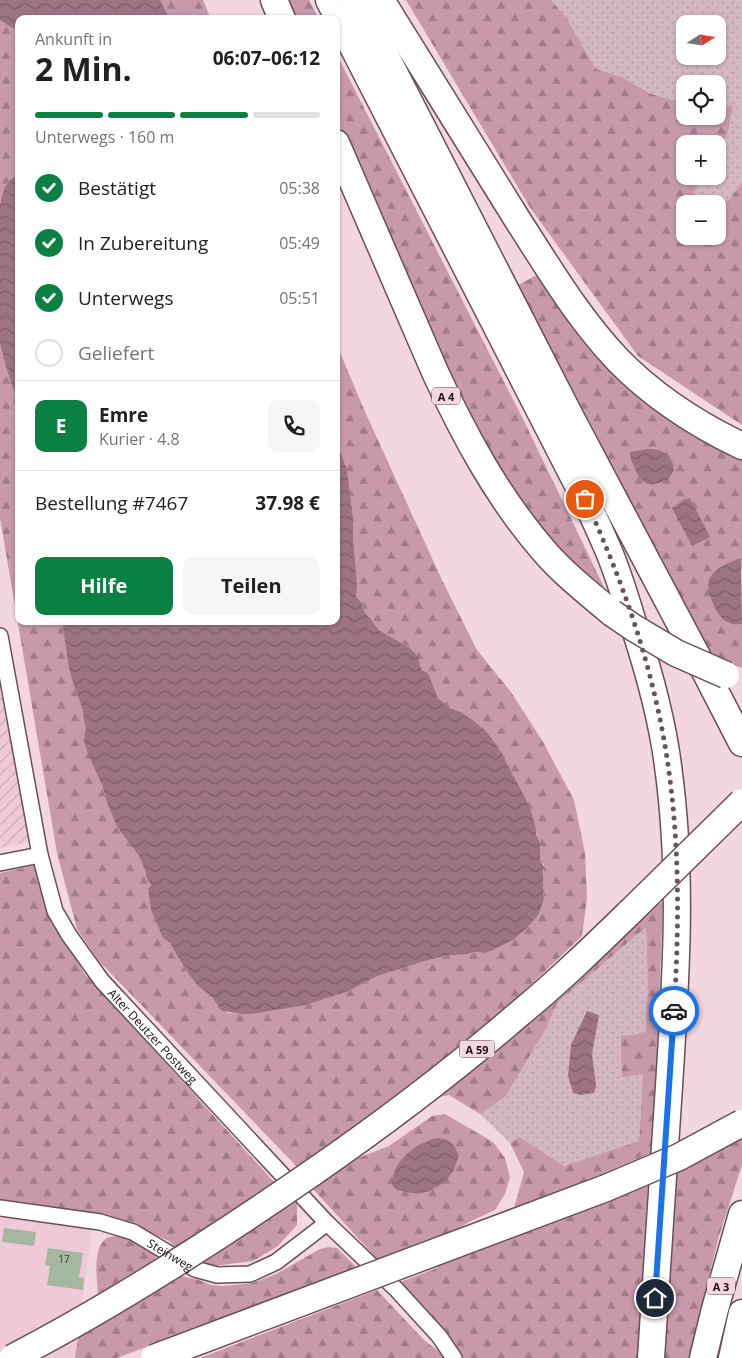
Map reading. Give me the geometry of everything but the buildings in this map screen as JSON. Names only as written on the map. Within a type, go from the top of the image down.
[{"type":"highway","points":[[274,0],[280,15]]},
{"type":"highway","points":[[329,0],[337,15]]},
{"type":"highway","points":[[357,0],[566,407],[742,743]]},
{"type":"highway","points":[[381,0],[542,258],[594,332],[619,361],[646,387],[677,410],[709,430],[742,446]]},
{"type":"highway","points":[[340,21],[585,499],[607,548],[626,599],[648,669],[657,707],[668,764],[674,813],[678,910],[676,980],[651,1358]]},
{"type":"highway","name":"A 4","points":[[340,152],[447,398],[480,459],[513,512],[544,551],[584,590],[612,613],[676,653],[734,678]]},
{"type":"highway","name":"A 59","points":[[12,1358],[102,1308],[254,1214],[405,1106],[498,1032],[579,961],[742,802]]},
{"type":"highway","points":[[154,1358],[606,1188],[679,1157],[742,1123]]},
{"type":"highway","name":"A 3","points":[[703,1358],[742,1214]]},
{"type":"highway","points":[[732,1358],[742,1313]]},
{"type":"street","name":"Alter Deutzer Postweg","points":[[0,636],[40,854],[55,911],[69,935],[102,981],[327,1222],[396,1289],[439,1336],[454,1358]]},
{"type":"street","points":[[0,863],[40,854]]},
{"type":"street","name":"Steinweg","points":[[0,1208],[100,1222],[133,1232],[194,1269],[217,1275],[250,1274],[276,1262],[327,1222]]},
{"type":"shaded area","points":[[551,0],[742,0],[742,182],[729,200],[726,200],[726,195],[697,195],[694,193],[698,185],[726,185],[726,137],[733,107],[726,106],[726,75],[676,75],[676,101],[651,94],[622,77],[596,69],[565,16]]},
{"type":"shaded area","points":[[0,687],[29,842],[0,848]]},
{"type":"shaded area","points":[[646,926],[648,989],[645,1033],[621,1036],[643,1074],[639,1141],[564,1166],[520,1137],[510,1143],[480,1114],[505,1096],[546,1029],[557,1003]]},
{"type":"shaded area","points":[[0,1217],[92,1228],[75,1358],[0,1358]]},
{"type":"green space","points":[[160,0],[203,0],[209,15],[168,15]]},
{"type":"green space","points":[[287,0],[309,0],[317,15],[293,15]]},
{"type":"green space","points":[[406,0],[551,0],[565,16],[596,69],[622,77],[651,94],[676,101],[676,125],[726,125],[726,106],[733,106],[726,137],[726,135],[676,135],[676,185],[698,185],[694,193],[697,195],[676,195],[676,245],[726,245],[726,200],[729,200],[742,182],[742,425],[638,356],[531,209]]},
{"type":"green space","points":[[0,20],[15,28],[15,176],[7,183],[0,204]]},
{"type":"green space","points":[[340,61],[525,423],[614,608],[569,564],[517,498],[464,409],[340,126]]},
{"type":"green space","points":[[541,273],[742,458],[742,558],[738,625],[742,624],[742,668],[709,656],[518,285]]},
{"type":"green space","points":[[0,343],[15,394],[15,606],[0,518]]},
{"type":"green space","points":[[340,352],[442,580],[477,650],[511,692],[543,742],[574,800],[585,853],[587,898],[582,936],[517,998],[426,1077],[300,1170],[98,960],[77,929],[57,853],[18,625],[63,625],[68,664],[82,708],[85,726],[107,803],[117,827],[139,856],[146,877],[151,885],[148,888],[151,910],[163,938],[170,943],[190,976],[198,986],[213,998],[219,1008],[228,1013],[251,1014],[349,991],[378,976],[444,956],[475,952],[484,953],[528,927],[539,914],[544,900],[544,865],[540,860],[540,849],[530,807],[486,731],[438,698],[428,673],[422,670],[419,657],[410,648],[379,630],[364,611],[362,603],[356,596],[353,517],[347,469],[340,451]]},
{"type":"green space","points":[[35,865],[51,913],[84,973],[274,1182],[175,1247],[169,1241],[111,1216],[0,1200],[0,873]]},
{"type":"green space","points":[[663,902],[653,1152],[513,1212],[524,1172],[510,1143],[520,1137],[564,1166],[639,1141],[643,1074],[622,1077],[621,1036],[645,1033],[648,989],[646,927],[557,1003],[546,1029],[505,1097],[480,1114],[449,1095],[437,1097],[646,910]]},
{"type":"green space","points":[[445,1114],[493,1142],[505,1158],[510,1177],[505,1194],[495,1210],[469,1222],[445,1237],[378,1260],[313,1189],[353,1160],[389,1146],[432,1116]]},
{"type":"green space","points":[[742,1137],[742,1165],[719,1236],[689,1358],[661,1358],[672,1175],[725,1148]]},
{"type":"green space","points":[[648,1186],[638,1358],[460,1358],[398,1283],[437,1268],[436,1264],[601,1201],[603,1204]]},
{"type":"green space","points":[[297,1201],[297,1225],[278,1246],[253,1261],[214,1266],[201,1264]]},
{"type":"green space","points":[[123,1235],[156,1253],[155,1259],[98,1294],[96,1264],[99,1248],[107,1238]]},
{"type":"green space","points":[[337,1248],[357,1268],[117,1358],[75,1358],[78,1338],[181,1276],[211,1285],[224,1286],[253,1283],[276,1274],[320,1249]]},
{"type":"green space","points":[[377,1290],[423,1339],[447,1358],[200,1358]]},
{"type":"water","points":[[0,0],[160,0],[168,15],[15,15],[15,29],[0,20]]},
{"type":"water","points":[[14,177],[15,394],[0,343],[0,204],[7,183]]},
{"type":"water","points":[[648,449],[658,450],[666,454],[671,460],[674,470],[668,480],[656,484],[647,484],[637,474],[630,452]]},
{"type":"water","points":[[340,451],[347,469],[353,517],[356,596],[362,603],[364,611],[379,630],[410,648],[419,657],[422,670],[428,673],[438,698],[450,708],[461,712],[475,722],[486,731],[498,747],[530,807],[540,843],[540,859],[545,869],[543,870],[544,900],[539,914],[513,940],[484,953],[475,952],[444,956],[422,962],[378,976],[349,991],[305,1005],[251,1014],[222,1011],[213,998],[198,986],[170,943],[163,938],[151,910],[148,888],[151,885],[146,877],[139,856],[117,827],[102,785],[88,754],[84,741],[86,729],[82,708],[68,664],[63,625],[340,625]]},
{"type":"water","points":[[690,498],[710,537],[692,546],[672,508],[685,499]]},
{"type":"water","points":[[741,558],[742,624],[736,625],[725,621],[718,614],[711,599],[708,584],[711,576],[718,569]]},
{"type":"water","points":[[587,1011],[599,1015],[592,1054],[596,1086],[594,1093],[581,1095],[573,1093],[568,1076],[571,1045]]},
{"type":"water","points":[[437,1138],[451,1143],[459,1155],[454,1170],[445,1182],[430,1191],[417,1194],[397,1190],[392,1185],[392,1179],[401,1160],[411,1150]]},
{"type":"way so far","points":[[585,499],[607,548],[626,599],[648,669],[668,764],[677,862],[678,910],[674,1011]]},
{"type":"route","points":[[655,1298],[674,1011]]}]
